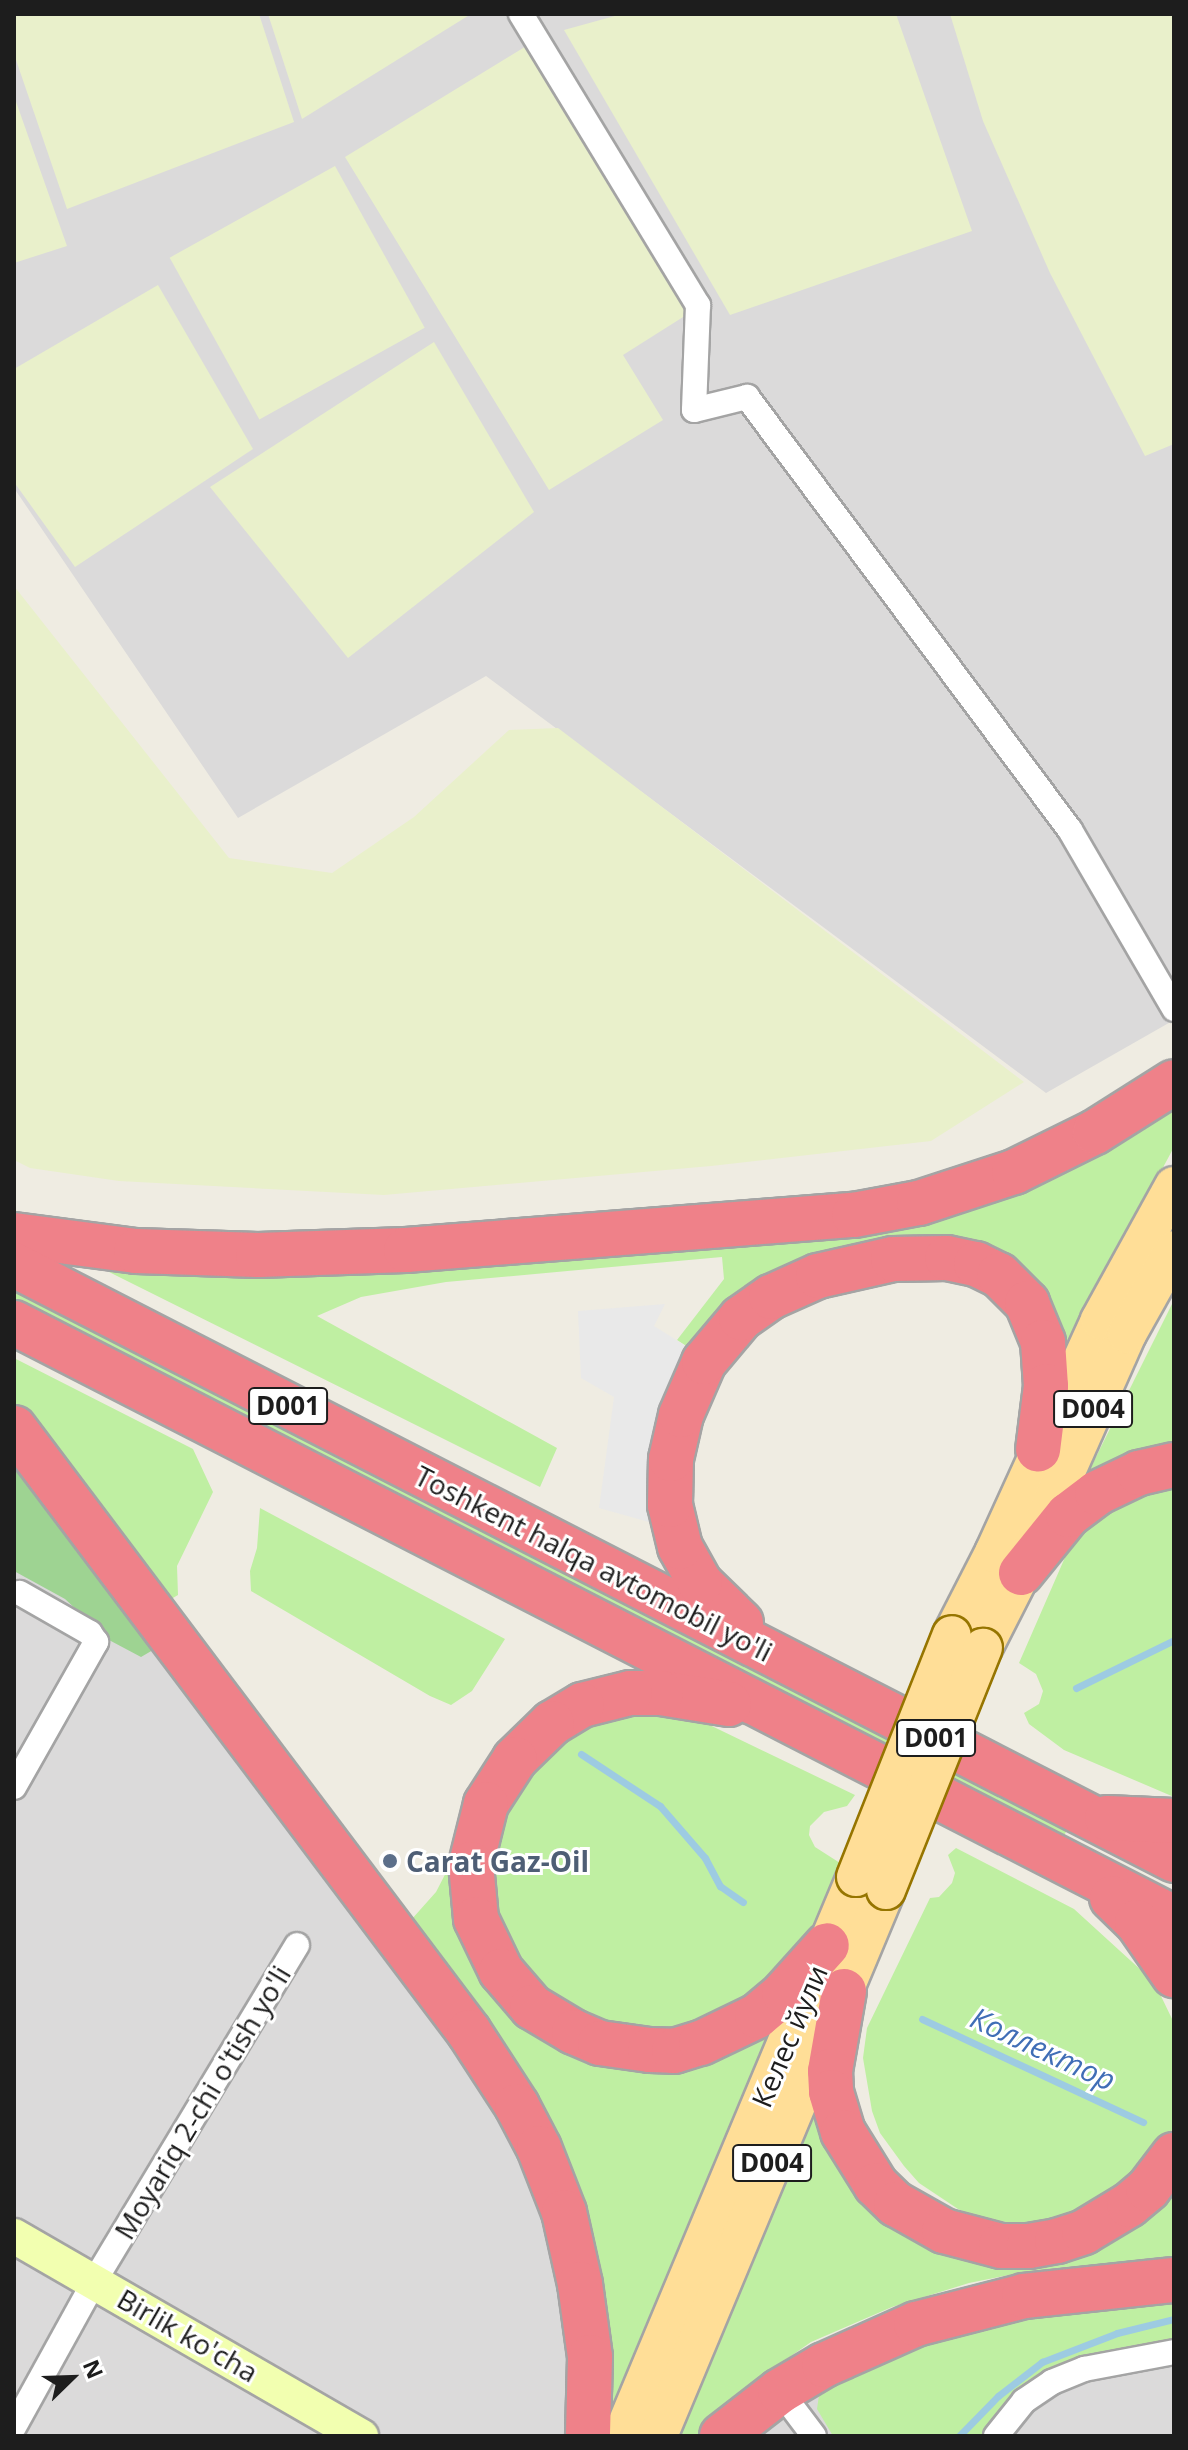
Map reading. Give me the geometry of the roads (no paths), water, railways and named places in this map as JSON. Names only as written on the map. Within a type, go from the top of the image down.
[{"type":"highway","points":[[14,1235],[136,1251],[258,1255],[406,1250],[854,1215],[919,1203],[1014,1172],[1095,1132],[1174,1082]]},
{"type":"highway","points":[[782,1659],[700,1583],[680,1547],[670,1505],[675,1437],[687,1396],[704,1362],[741,1318],[794,1285],[867,1263],[947,1258],[988,1269],[1019,1292],[1039,1328],[1046,1371],[1038,1450]]},
{"type":"highway","name":"Toshkent halqa avtomobil yo'li","points":[[14,1265],[1174,1860]]},
{"type":"highway","name":"Toshkent halqa avtomobil yo'li","points":[[14,1323],[1174,1918]]},
{"type":"highway","points":[[14,1428],[469,2032],[517,2106],[539,2148],[564,2212],[580,2284],[590,2357],[588,2436]]},
{"type":"highway","points":[[1021,1573],[1068,1515],[1097,1493],[1139,1473],[1174,1465]]},
{"type":"highway","points":[[767,1710],[646,1692],[607,1697],[566,1712],[515,1759],[486,1804],[471,1864],[476,1919],[501,1971],[532,2007],[574,2032],[600,2043],[650,2050],[674,2051],[701,2043],[757,2016],[784,1993],[827,1945]]},
{"type":"highway","points":[[1089,1816],[1174,1821]]},
{"type":"highway","points":[[1070,1864],[1137,1922],[1174,1975]]},
{"type":"highway","points":[[844,1991],[830,2071],[833,2102],[843,2132],[876,2185],[896,2204],[944,2231],[1001,2246],[1057,2241],[1096,2226],[1129,2205],[1148,2189],[1174,2155]]},
{"type":"highway","points":[[722,2436],[780,2391],[868,2343],[939,2317],[1024,2296],[1174,2280]]},
{"type":"main road","name":"D004","points":[[967,1641],[994,1553],[1038,1450],[1100,1320],[1174,1186]]},
{"type":"main road","name":"D004","points":[[967,1641],[1021,1573],[1127,1334],[1174,1250]]},
{"type":"main road","name":"Келес йули","points":[[622,2436],[827,1945],[871,1883],[967,1641]]},
{"type":"main road","name":"D004","points":[[658,2436],[844,1991],[871,1883]]},
{"type":"street","points":[[521,14],[698,305],[694,410],[747,397],[1070,830],[1174,1009]]},
{"type":"street","points":[[14,1787],[96,1642],[90,1633],[20,1593]]},
{"type":"street","name":"Moyariq 2-chi o'tish yo'li","points":[[14,2427],[95,2280],[297,1945]]},
{"type":"street","name":"Birlik ko'cha","points":[[14,2236],[95,2280],[346,2432]]},
{"type":"street","points":[[996,2436],[1024,2401],[1052,2382],[1084,2369],[1174,2352]]},
{"type":"street","points":[[780,2391],[814,2436]]},
{"type":"waterway","points":[[1076,1688],[1174,1640]]},
{"type":"waterway","name":"Коллектор","points":[[581,1754],[660,1806],[705,1858],[720,1886],[743,1902]]},
{"type":"waterway","name":"Коллектор","points":[[922,2019],[1143,2122]]},
{"type":"waterway","points":[[959,2436],[998,2396],[1042,2362],[1117,2333],[1174,2319]]},
{"type":"place","name":"Carat Gaz-Oil","points":[[390,1861]]}]
